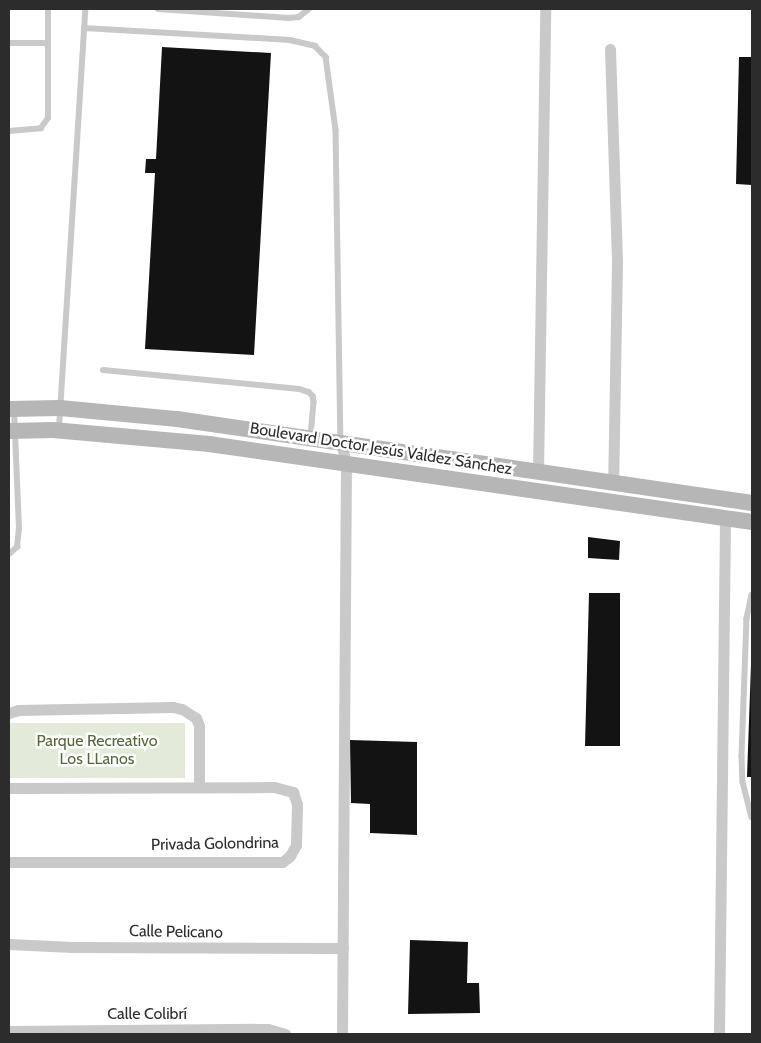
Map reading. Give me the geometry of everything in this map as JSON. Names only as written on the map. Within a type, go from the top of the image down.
[{"type":"main road","name":"Boulevard Doctor Jesús Valdez Sánchez","points":[[11,409],[60,408],[177,419],[752,503]]},
{"type":"main road","name":"Boulevard Doctor Jesús Valdez Sánchez","points":[[12,431],[59,431],[210,444],[752,522]]},
{"type":"street","points":[[538,473],[546,9]]},
{"type":"street","points":[[610,49],[617,262],[613,484]]},
{"type":"street","points":[[340,442],[346,463],[342,1034]]},
{"type":"street","points":[[719,1034],[725,518]]},
{"type":"street","points":[[9,712],[18,710],[182,708],[194,716],[198,722],[198,786]]},
{"type":"street","name":"Privada Golondrina","points":[[9,788],[274,787],[293,792],[297,804],[297,834],[293,853],[282,862],[9,862]]},
{"type":"street","name":"Calle Pelicano","points":[[9,944],[72,947],[343,948]]},
{"type":"street","name":"Calle Colibrí","points":[[9,1031],[222,1032],[268,1029],[285,1034]]},
{"type":"lane","points":[[9,131],[41,128],[46,124],[49,105],[48,9]]},
{"type":"lane","points":[[59,431],[85,9]]},
{"type":"lane","points":[[158,9],[289,18],[299,17],[309,9]]},
{"type":"lane","points":[[84,28],[290,40],[315,46],[326,57],[336,130],[340,442]]},
{"type":"lane","points":[[9,44],[48,42]]},
{"type":"lane","points":[[103,370],[299,389],[309,392],[313,396],[314,402],[312,438]]},
{"type":"lane","points":[[9,554],[17,547],[18,538],[11,409]]},
{"type":"lane","points":[[752,595],[747,619],[742,756],[743,782],[752,817]]},
{"type":"green space","name":"Parque Recreativo Los LLanos","points":[[9,723],[185,723],[185,778],[9,778]]},
{"type":"building","points":[[162,47],[271,53],[254,355],[145,349],[155,173],[145,173],[146,159],[156,159]]},
{"type":"building","points":[[739,57],[752,57],[752,185],[736,184]]},
{"type":"building","points":[[588,537],[620,541],[619,560],[588,558]]},
{"type":"building","points":[[589,593],[620,593],[620,746],[585,746]]},
{"type":"building","points":[[751,665],[752,777],[747,777]]},
{"type":"building","points":[[350,740],[417,742],[417,835],[370,833],[370,804],[351,803]]},
{"type":"building","points":[[410,940],[468,942],[467,983],[479,983],[480,1013],[408,1014]]}]
